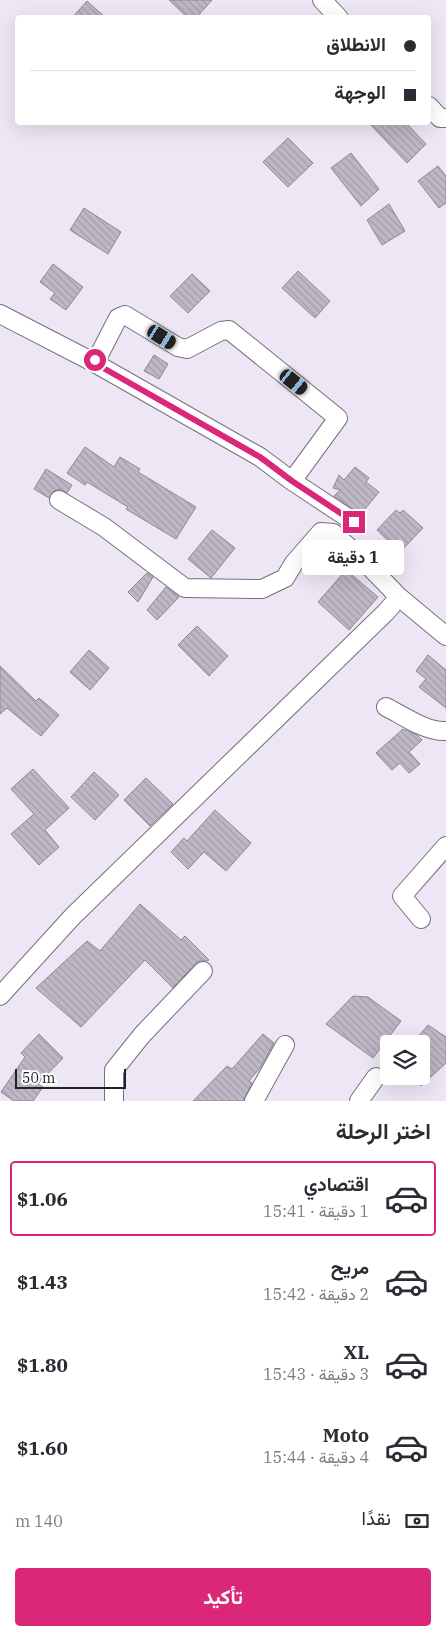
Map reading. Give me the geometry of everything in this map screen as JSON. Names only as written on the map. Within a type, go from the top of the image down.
[{"type":"street","points":[[322,0],[336,15]]},
{"type":"street","points":[[431,108],[440,118],[446,118]]},
{"type":"street","points":[[0,314],[91,361],[260,457],[292,481],[354,522]]},
{"type":"street","points":[[91,361],[95,360],[99,355],[116,322],[122,316],[130,317],[183,349],[191,348],[220,331],[230,330],[338,418],[292,481]]},
{"type":"street","points":[[59,500],[104,527],[185,588],[262,589],[286,578],[294,563],[321,532],[333,533],[363,560],[399,597],[446,636]]},
{"type":"street","points":[[0,996],[73,916],[386,612],[399,597]]},
{"type":"street","points":[[386,707],[418,724],[446,731]]},
{"type":"street","points":[[421,919],[402,896],[446,846]]},
{"type":"street","points":[[114,1101],[114,1070],[142,1035],[203,971]]},
{"type":"street","points":[[254,1101],[285,1045]]},
{"type":"street","points":[[359,1101],[376,1077]]},
{"type":"building","points":[[169,0],[212,0],[199,15],[185,15]]},
{"type":"building","points":[[87,1],[103,15],[75,15]]},
{"type":"building","points":[[371,125],[408,125],[426,144],[407,163]]},
{"type":"building","points":[[288,138],[313,163],[288,187],[263,162]]},
{"type":"building","points":[[351,153],[379,189],[361,206],[331,168]]},
{"type":"building","points":[[438,166],[446,176],[446,203],[439,208],[418,181]]},
{"type":"building","points":[[389,204],[405,231],[382,245],[367,220]]},
{"type":"building","points":[[84,208],[121,232],[108,254],[70,230]]},
{"type":"building","points":[[53,264],[83,287],[66,310],[50,299],[55,293],[40,282]]},
{"type":"building","points":[[298,271],[330,301],[315,318],[282,288]]},
{"type":"building","points":[[192,274],[210,291],[188,313],[170,296]]},
{"type":"building","points":[[154,355],[168,364],[159,379],[144,371]]},
{"type":"building","points":[[85,447],[114,467],[120,457],[140,469],[138,472],[196,507],[176,539],[126,509],[128,507],[87,482],[85,485],[67,473]]},
{"type":"building","points":[[355,467],[369,478],[366,482],[379,492],[361,514],[334,496],[340,490],[333,488],[339,475],[344,480]]},
{"type":"building","points":[[46,469],[72,485],[67,493],[60,489],[54,491],[49,498],[34,489]]},
{"type":"building","points":[[396,510],[400,513],[403,510],[423,528],[400,552],[377,530]]},
{"type":"building","points":[[212,530],[235,548],[211,578],[188,559]]},
{"type":"building","points":[[346,570],[378,597],[349,630],[318,602]]},
{"type":"building","points":[[147,573],[153,577],[138,602],[128,592]]},
{"type":"building","points":[[166,587],[179,597],[157,620],[147,610]]},
{"type":"building","points":[[197,626],[228,656],[209,676],[178,645]]},
{"type":"building","points":[[89,650],[109,668],[90,690],[70,672]]},
{"type":"building","points":[[428,655],[446,670],[446,708],[419,687],[426,679],[416,671]]},
{"type":"building","points":[[0,666],[36,701],[39,698],[59,715],[41,736],[7,708],[0,714]]},
{"type":"building","points":[[403,729],[417,735],[422,740],[409,752],[420,764],[409,773],[400,763],[392,770],[376,753]]},
{"type":"building","points":[[33,769],[69,808],[45,830],[59,847],[39,865],[11,834],[34,814],[11,789]]},
{"type":"building","points":[[94,772],[119,795],[95,820],[71,797]]},
{"type":"building","points":[[146,778],[173,804],[150,826],[124,800]]},
{"type":"building","points":[[215,810],[251,843],[226,871],[204,852],[188,869],[171,852],[184,838],[187,841]]},
{"type":"building","points":[[140,904],[181,940],[185,936],[209,960],[196,963],[173,988],[145,960],[81,1027],[36,988],[87,941],[100,951]]},
{"type":"building","points":[[353,996],[368,997],[401,1021],[390,1035],[380,1035],[380,1049],[373,1058],[326,1024]]},
{"type":"building","points":[[428,1025],[446,1037],[446,1063],[430,1078],[430,1035],[420,1035]]},
{"type":"building","points":[[39,1034],[63,1058],[38,1084],[43,1087],[33,1101],[14,1101],[1,1092],[25,1057],[21,1053]]},
{"type":"building","points":[[263,1034],[274,1043],[260,1068],[249,1081],[252,1083],[243,1101],[193,1101],[227,1066],[232,1069]]},
{"type":"route","points":[[95,360],[91,361],[260,457],[292,481],[354,522]]}]
